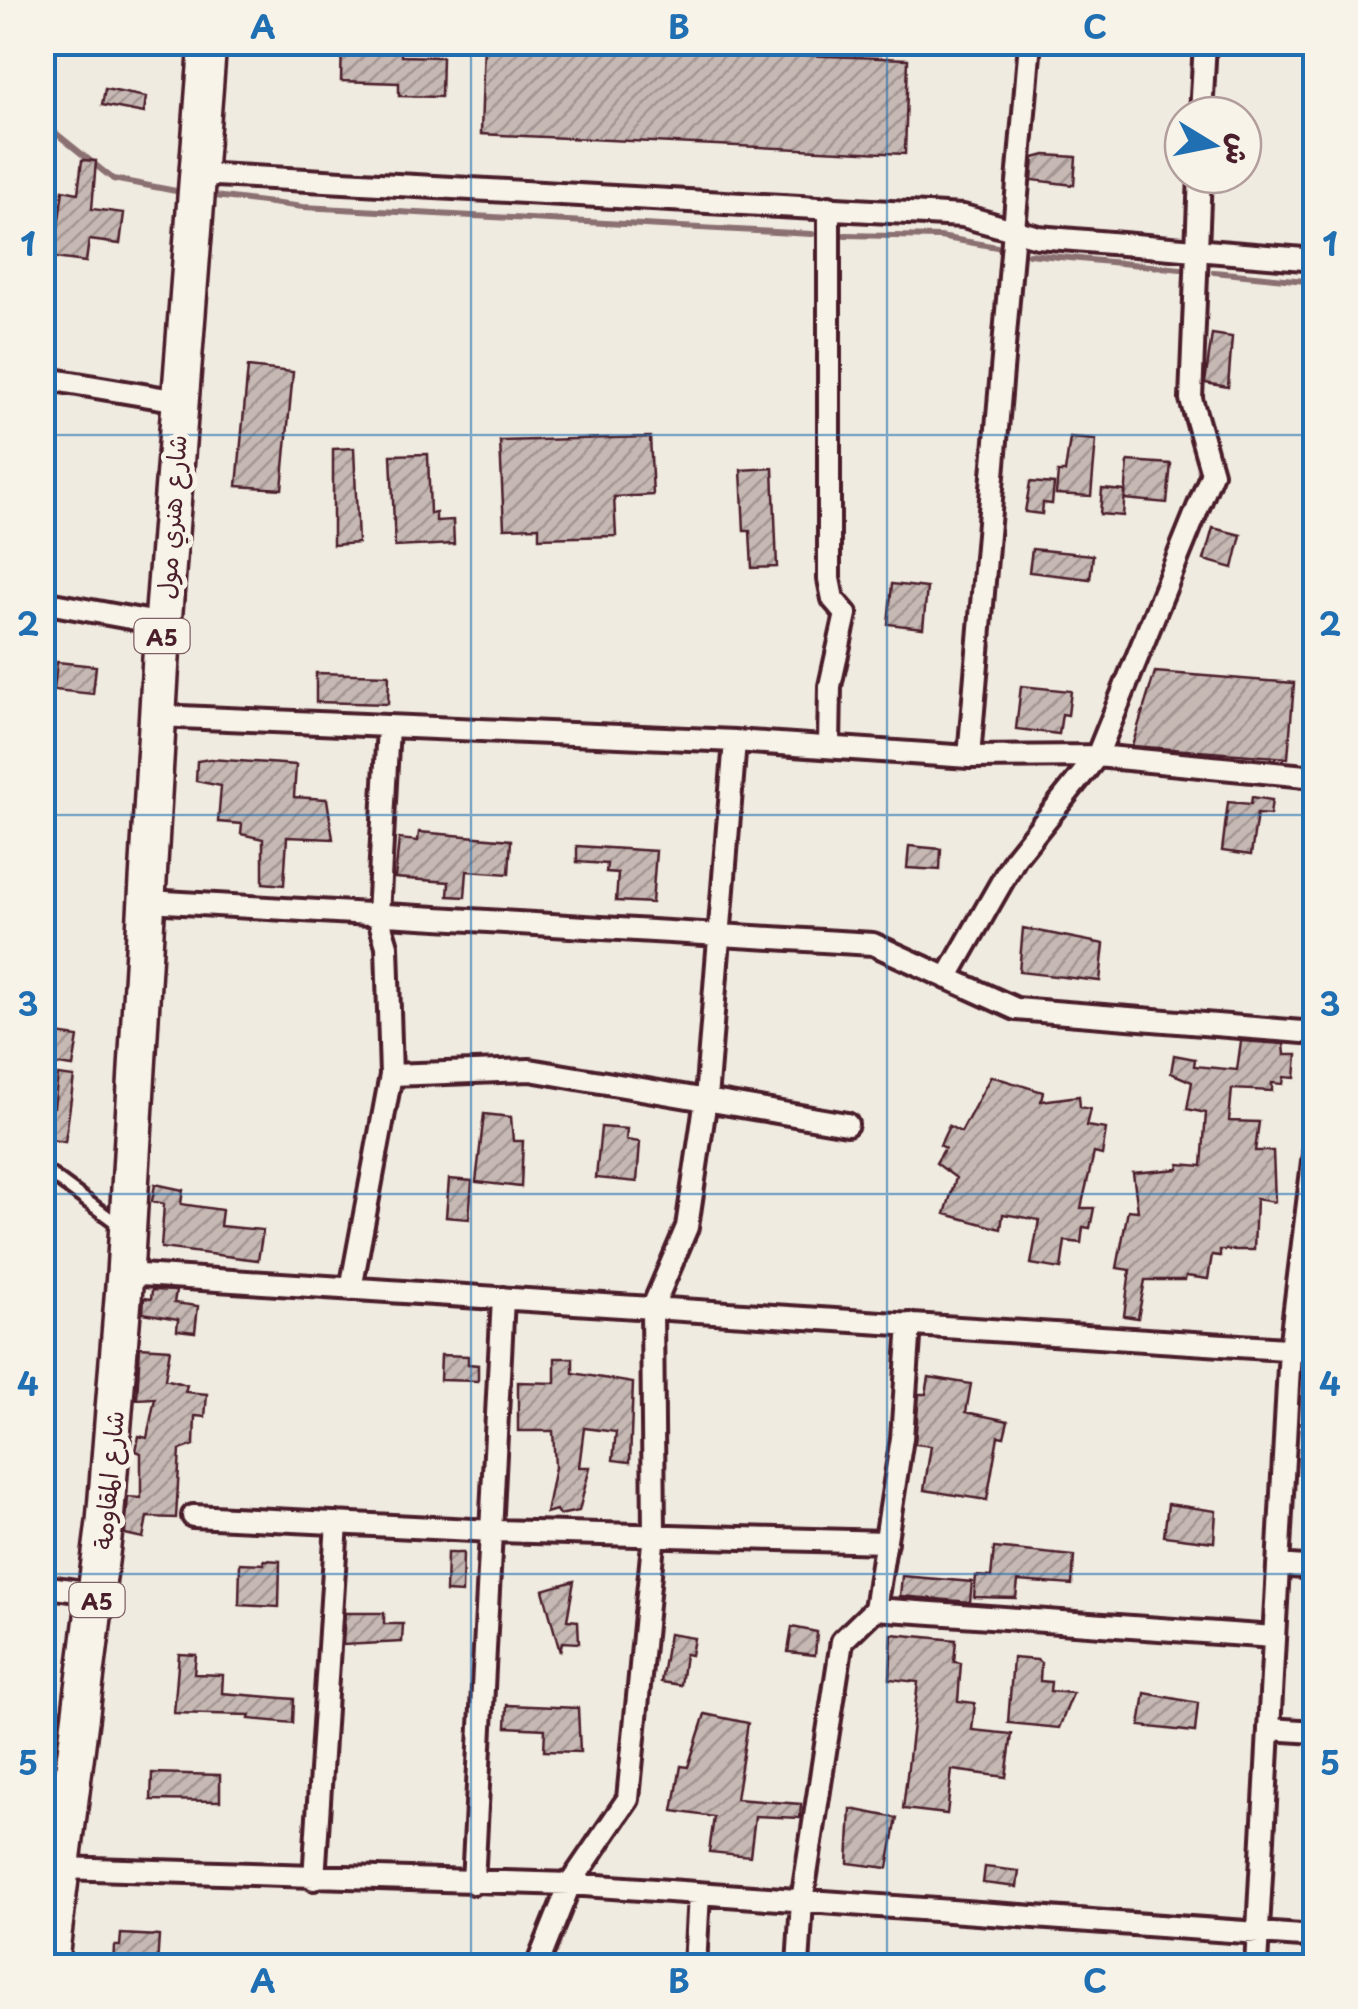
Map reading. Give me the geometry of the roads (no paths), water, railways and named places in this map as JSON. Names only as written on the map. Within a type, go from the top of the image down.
[{"type":"highway","name":"شارع هنري مول","points":[[127,1231],[163,624],[208,42]]},
{"type":"highway","name":"شارع المقاومة","points":[[48,1966],[98,1594],[127,1231]]},
{"type":"street","points":[[969,756],[1030,42]]},
{"type":"street","points":[[1202,95],[1205,42]]},
{"type":"street","points":[[197,174],[963,216],[1038,237],[1316,260]]},
{"type":"street","points":[[948,978],[1016,856],[1097,756],[1212,473],[1190,399],[1199,195]]},
{"type":"street","points":[[828,207],[828,579],[832,598],[846,614],[830,686],[829,746]]},
{"type":"street","points":[[42,378],[180,401]]},
{"type":"street","points":[[42,602],[163,624]]},
{"type":"street","points":[[158,716],[734,741],[969,756],[1097,756],[1316,777]]},
{"type":"street","points":[[351,1288],[391,1075],[387,946],[378,916],[388,726]]},
{"type":"street","points":[[538,1966],[570,1884],[628,1799],[654,1533],[652,1309],[687,1227],[706,1099],[734,741]]},
{"type":"street","points":[[148,902],[873,944],[1016,1009],[1316,1034]]},
{"type":"street","points":[[391,1075],[530,1070],[847,1124]]},
{"type":"street","points":[[1256,1966],[1290,1349],[1316,1138]]},
{"type":"street","points":[[125,1274],[1316,1351]]},
{"type":"street","points":[[473,1883],[503,1298]]},
{"type":"street","points":[[798,1966],[802,1901],[842,1641],[875,1609],[902,1438],[910,1324]]},
{"type":"street","points":[[193,1516],[493,1531],[886,1542]]},
{"type":"street","points":[[314,1879],[337,1523]]},
{"type":"street","points":[[1278,1565],[1316,1568]]},
{"type":"street","points":[[42,1586],[98,1594]]},
{"type":"street","points":[[875,1609],[1274,1636]]},
{"type":"street","points":[[1269,1729],[1316,1732]]},
{"type":"street","points":[[62,1868],[314,1879],[570,1884],[1316,1937]]},
{"type":"street","points":[[694,1966],[698,1894]]},
{"type":"lane","points":[[42,1168],[127,1231]]},
{"type":"waterway","points":[[42,122],[113,179],[176,191]]},
{"type":"waterway","points":[[215,196],[303,207],[812,234]]},
{"type":"waterway","points":[[845,235],[940,237],[997,247]]},
{"type":"waterway","points":[[1029,254],[1181,269]]},
{"type":"waterway","points":[[1214,272],[1316,282]]}]
